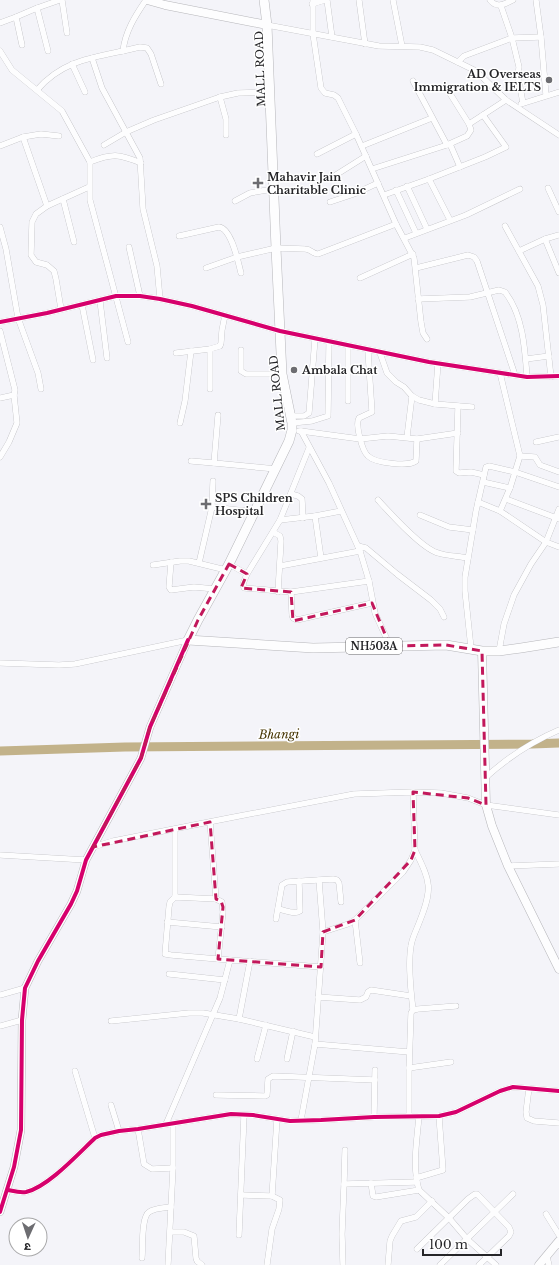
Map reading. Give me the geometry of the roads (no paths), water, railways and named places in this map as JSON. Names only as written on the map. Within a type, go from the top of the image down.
[{"type":"highway","name":"MALL ROAD","points":[[188,640],[228,567],[276,469],[289,441],[294,425],[282,374],[267,25],[264,0]]},
{"type":"highway","name":"NH503A","points":[[188,640],[313,648],[446,645],[482,651],[499,651],[559,642]]},
{"type":"main road","points":[[147,0],[165,5],[267,25]]},
{"type":"main road","points":[[482,651],[486,805],[492,826],[508,866],[558,965]]},
{"type":"main road","points":[[539,1265],[548,1261],[559,1241]]},
{"type":"street","points":[[0,23],[61,0],[67,33]]},
{"type":"street","points":[[123,51],[124,42],[131,24],[147,0]]},
{"type":"street","points":[[332,37],[326,0],[312,2],[313,34],[321,88],[325,93],[334,95],[338,98],[362,146],[396,224],[405,238],[416,263],[418,299],[422,327],[427,339]]},
{"type":"street","points":[[359,0],[365,44]]},
{"type":"street","points":[[393,0],[402,46]]},
{"type":"street","points":[[490,0],[495,5],[501,6],[513,0]]},
{"type":"street","points":[[536,0],[546,95]]},
{"type":"street","points":[[501,6],[512,38],[523,103]]},
{"type":"street","points":[[37,8],[48,51]]},
{"type":"street","points":[[16,17],[22,46]]},
{"type":"street","points":[[267,25],[365,44],[426,48],[437,52],[476,71],[506,100],[559,135]]},
{"type":"street","points":[[458,62],[464,56],[512,38],[541,37]]},
{"type":"street","points":[[37,90],[52,74],[72,64],[140,47],[147,48],[149,50],[160,84]]},
{"type":"street","points":[[0,51],[12,70],[62,110],[90,162],[89,187],[91,204],[128,342]]},
{"type":"street","points":[[92,58],[102,88],[140,158],[143,209],[156,266],[160,299]]},
{"type":"street","points":[[72,64],[85,92]]},
{"type":"street","points":[[413,81],[460,167]]},
{"type":"street","points":[[104,145],[126,132],[184,109],[220,97],[238,93],[269,92]]},
{"type":"street","points":[[372,169],[448,144],[464,138],[469,134],[471,128],[449,92]]},
{"type":"street","points":[[515,106],[559,92]]},
{"type":"street","points":[[220,97],[226,119],[226,135]]},
{"type":"street","points":[[469,124],[506,100]]},
{"type":"street","points":[[384,195],[460,167],[506,147],[483,115]]},
{"type":"street","points":[[362,146],[432,118]]},
{"type":"street","points":[[0,146],[23,138],[41,134],[59,136]]},
{"type":"street","points":[[317,154],[356,134]]},
{"type":"street","points":[[23,138],[47,206]]},
{"type":"street","points":[[90,162],[99,158],[116,155],[141,163]]},
{"type":"street","points":[[331,178],[366,156]]},
{"type":"street","points":[[429,178],[450,220]]},
{"type":"street","points":[[330,202],[354,194],[378,183]]},
{"type":"street","points":[[407,186],[427,229]]},
{"type":"street","points":[[61,310],[54,271],[47,265],[36,262],[30,250],[33,218],[47,206],[89,187]]},
{"type":"street","points":[[548,188],[559,212]]},
{"type":"street","points":[[235,201],[250,193],[274,189]]},
{"type":"street","points":[[405,238],[466,215],[520,189]]},
{"type":"street","points":[[396,190],[416,233]]},
{"type":"street","points":[[63,199],[74,242]]},
{"type":"street","points":[[206,268],[237,257],[276,248],[305,249],[310,250],[314,254],[318,254],[396,224]]},
{"type":"street","points":[[505,226],[538,286],[541,296],[551,377]]},
{"type":"street","points":[[0,227],[6,249],[18,318],[38,373],[41,389]]},
{"type":"street","points":[[179,236],[215,228],[222,228],[227,233],[237,257],[241,273]]},
{"type":"street","points":[[520,251],[545,239],[559,235]]},
{"type":"street","points":[[545,239],[559,273]]},
{"type":"street","points":[[129,247],[140,296]]},
{"type":"street","points":[[360,278],[412,254]]},
{"type":"street","points":[[416,268],[465,256],[472,256],[477,261],[515,375]]},
{"type":"street","points":[[418,299],[470,297],[502,290],[506,293],[518,318],[526,359],[527,377]]},
{"type":"street","points":[[0,322],[61,310],[116,296],[140,296],[160,299],[225,315],[280,331],[368,351],[527,377],[559,376]]},
{"type":"street","points":[[100,301],[107,358]]},
{"type":"street","points":[[82,305],[93,360]]},
{"type":"street","points":[[176,353],[210,349],[221,345],[225,315]]},
{"type":"street","points":[[0,335],[15,386],[14,395],[17,423],[9,442],[0,456]]},
{"type":"street","points":[[294,425],[309,413],[314,339]]},
{"type":"street","points":[[294,425],[328,416],[329,342]]},
{"type":"street","points":[[348,346],[348,401]]},
{"type":"street","points":[[210,349],[210,390]]},
{"type":"street","points":[[241,350],[241,371],[246,374],[282,374]]},
{"type":"street","points":[[180,423],[185,401],[191,351]]},
{"type":"street","points":[[368,351],[373,410],[372,413],[364,415],[358,419],[360,439],[366,454],[371,459],[387,462],[409,464],[415,463],[417,459],[417,439]]},
{"type":"street","points":[[380,353],[387,373],[396,382],[404,387],[412,396],[419,400],[435,404],[472,407]]},
{"type":"street","points":[[526,359],[549,356]]},
{"type":"street","points":[[435,404],[438,363]]},
{"type":"street","points":[[500,372],[520,456],[510,488],[500,512]]},
{"type":"street","points":[[0,398],[14,395]]},
{"type":"street","points":[[408,437],[412,396]]},
{"type":"street","points":[[458,406],[456,471],[484,475]]},
{"type":"street","points":[[214,463],[218,415]]},
{"type":"street","points":[[294,425],[360,439],[388,436],[417,439],[458,433]]},
{"type":"street","points":[[294,425],[329,483],[341,512],[359,548],[369,582],[375,613],[390,646]]},
{"type":"street","points":[[536,442],[559,437]]},
{"type":"street","points":[[309,448],[280,520],[247,574],[243,584],[244,588],[291,592],[369,582]]},
{"type":"street","points":[[520,456],[535,457],[540,465],[559,472]]},
{"type":"street","points":[[191,461],[276,469]]},
{"type":"street","points":[[471,648],[465,584],[478,502],[486,467],[488,466],[515,472],[559,487]]},
{"type":"street","points":[[199,563],[212,507],[213,481]]},
{"type":"street","points":[[483,482],[510,488]]},
{"type":"street","points":[[291,494],[302,499],[303,518]]},
{"type":"street","points":[[506,499],[558,519]]},
{"type":"street","points":[[378,500],[404,528],[431,550],[437,553],[468,558]]},
{"type":"street","points":[[478,502],[500,512],[546,542],[559,548]]},
{"type":"street","points":[[212,507],[255,512]]},
{"type":"street","points":[[499,651],[504,624],[514,595],[531,564],[546,542],[558,519],[559,509]]},
{"type":"street","points":[[280,520],[341,512]]},
{"type":"street","points":[[420,515],[449,528],[473,530]]},
{"type":"street","points":[[315,516],[321,558]]},
{"type":"street","points":[[273,532],[278,534],[280,538],[278,592]]},
{"type":"street","points":[[280,566],[321,558],[359,548],[366,548],[428,597],[436,605],[444,617]]},
{"type":"street","points":[[153,565],[189,561],[228,567],[247,574]]},
{"type":"street","points":[[170,562],[169,587],[171,590],[194,587],[215,589]]},
{"type":"street","points":[[291,592],[292,615],[293,618],[298,620],[372,603]]},
{"type":"street","points":[[0,663],[59,665],[75,664],[188,640]]},
{"type":"street","points":[[0,1212],[14,1167],[21,1130],[22,1020],[25,988],[38,961],[71,904],[92,847],[132,776],[144,750],[146,738],[160,702],[188,640]]},
{"type":"street","points":[[485,778],[501,764],[548,734],[559,730]]},
{"type":"street","points":[[92,847],[354,794],[413,792],[441,793],[468,798],[486,805],[559,815]]},
{"type":"street","points":[[408,1116],[409,1052],[411,1016],[413,1010],[411,996],[410,954],[411,944],[429,891],[427,875],[415,850],[413,792]]},
{"type":"street","points":[[210,822],[216,899]]},
{"type":"street","points":[[176,829],[175,897],[170,902],[165,954],[171,956],[321,967]]},
{"type":"street","points":[[323,932],[355,920],[403,872],[411,860],[415,850]]},
{"type":"street","points":[[0,855],[86,860]]},
{"type":"street","points":[[508,866],[559,864]]},
{"type":"street","points":[[276,919],[282,885],[287,882],[333,878],[339,883],[341,902]]},
{"type":"street","points":[[301,1120],[315,1044],[321,967],[323,932],[319,880]]},
{"type":"street","points":[[278,908],[294,913],[298,913],[300,911],[299,881]]},
{"type":"street","points":[[175,897],[220,900],[223,907],[218,959]]},
{"type":"street","points":[[355,920],[360,963]]},
{"type":"street","points":[[167,922],[222,927]]},
{"type":"street","points":[[166,1124],[213,1014],[225,980],[230,960]]},
{"type":"street","points":[[239,1019],[250,961]]},
{"type":"street","points":[[169,974],[225,980]]},
{"type":"street","points":[[0,995],[25,988]]},
{"type":"street","points":[[318,997],[360,1000],[366,997],[368,992],[371,990],[411,996]]},
{"type":"street","points":[[413,1010],[456,1006]]},
{"type":"street","points":[[111,1021],[189,1013],[213,1014],[315,1036]]},
{"type":"street","points":[[0,1026],[22,1020]]},
{"type":"street","points":[[257,1059],[266,1025]]},
{"type":"street","points":[[287,1059],[293,1031]]},
{"type":"street","points":[[315,1044],[409,1052]]},
{"type":"street","points":[[409,1068],[451,1062]]},
{"type":"street","points":[[374,1117],[375,1070]]},
{"type":"street","points":[[75,1071],[95,1138]]},
{"type":"street","points":[[216,1095],[265,1096],[267,1095],[270,1077],[375,1080]]},
{"type":"street","points":[[8,1190],[26,1192],[44,1183],[62,1169],[95,1138],[118,1131],[220,1115],[244,1115],[301,1120],[439,1116],[456,1112],[507,1088],[516,1087],[559,1092]]},
{"type":"street","points":[[529,1088],[526,1112],[528,1118],[534,1121],[559,1124]]},
{"type":"street","points":[[111,1104],[118,1131]]},
{"type":"street","points":[[239,1235],[242,1195],[244,1115]]},
{"type":"street","points":[[419,1116],[416,1180],[419,1190],[449,1218],[467,1239],[496,1265]]},
{"type":"street","points":[[344,1184],[416,1180],[440,1172],[443,1169],[439,1116]]},
{"type":"street","points":[[272,1196],[277,1119]]},
{"type":"street","points":[[168,1265],[173,1168],[173,1123]]},
{"type":"street","points":[[138,1129],[144,1164],[152,1169],[173,1168]]},
{"type":"street","points":[[343,1265],[342,1234],[345,1150]]},
{"type":"street","points":[[371,1183],[372,1193],[376,1197],[419,1190]]},
{"type":"street","points":[[417,1249],[475,1194],[481,1197],[512,1232],[479,1265]]},
{"type":"street","points":[[440,1265],[513,1194]]},
{"type":"street","points":[[242,1195],[272,1196],[280,1201],[273,1221],[267,1265]]},
{"type":"street","points":[[388,1265],[390,1241],[401,1221],[416,1217],[432,1201]]},
{"type":"street","points":[[142,1258],[145,1215],[150,1211],[171,1207]]},
{"type":"street","points":[[546,1214],[559,1235]]},
{"type":"street","points":[[170,1232],[184,1232],[194,1236],[196,1258],[202,1265]]},
{"type":"waterway","name":"Bhangi","points":[[0,751],[125,747],[559,743]]},
{"type":"place","name":"AD Overseas Immigration & IELTS","points":[[549,80]]},
{"type":"place","name":"Mahavir Jain Charitable Clinic","points":[[258,183]]},
{"type":"place","name":"Ambala Chat","points":[[294,370]]},
{"type":"place","name":"SPS Children Hospital","points":[[206,504]]}]
